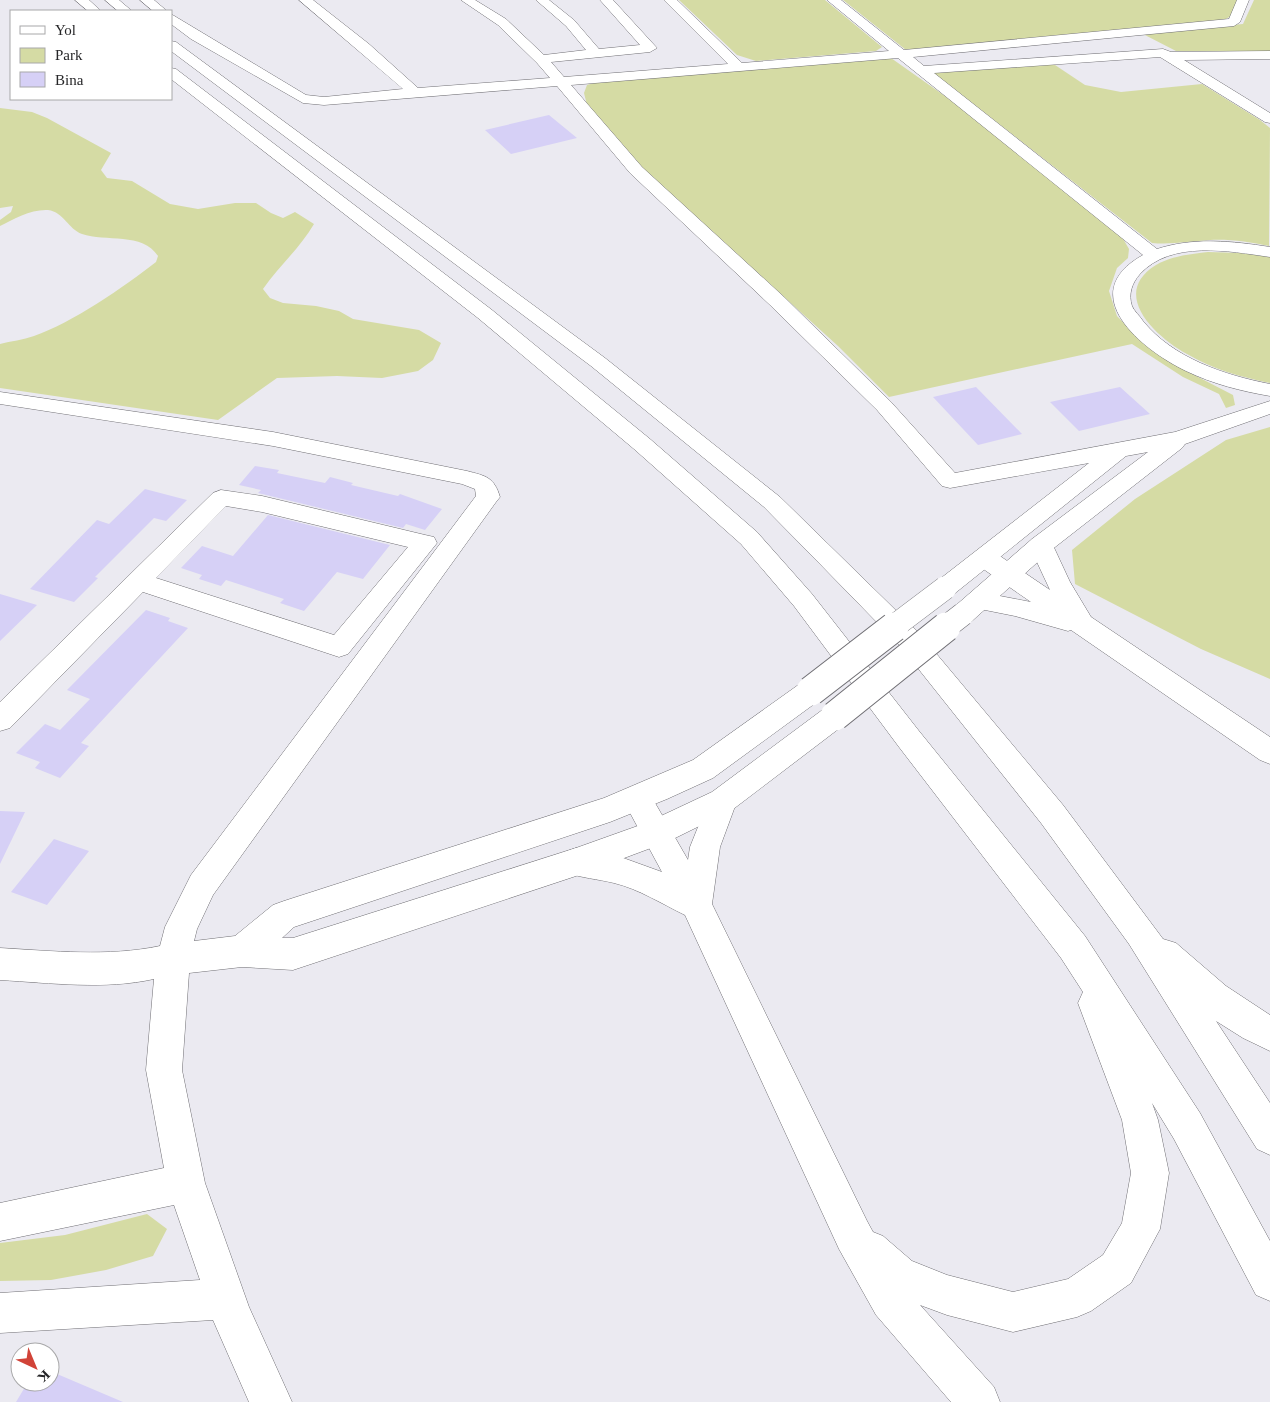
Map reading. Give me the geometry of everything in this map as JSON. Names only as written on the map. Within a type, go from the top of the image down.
[{"type":"main road","points":[[81,0],[94,10]]},
{"type":"main road","points":[[111,0],[125,10]]},
{"type":"main road","points":[[146,0],[161,10]]},
{"type":"main road","points":[[304,0],[364,47],[415,92]]},
{"type":"main road","points":[[467,0],[502,22],[541,59],[636,170],[777,301],[884,406],[950,481],[1119,452],[1180,438],[1270,407]]},
{"type":"main road","points":[[542,0],[570,23],[595,53]]},
{"type":"main road","points":[[541,59],[650,48],[606,0]]},
{"type":"main road","points":[[670,0],[738,67]]},
{"type":"main road","points":[[833,0],[1154,254]]},
{"type":"main road","points":[[172,19],[202,40],[303,99],[324,101],[415,92],[902,54],[1234,22],[1242,0]]},
{"type":"main road","points":[[1130,32],[1270,118]]},
{"type":"main road","points":[[172,46],[598,362],[772,502],[910,640],[1052,814],[1141,933],[1270,1136]]},
{"type":"main road","points":[[922,70],[1166,54],[1270,55]]},
{"type":"main road","points":[[172,73],[484,314],[642,444],[749,538],[803,600],[915,747],[1073,948],[1187,1126],[1270,1281]]},
{"type":"main road","points":[[1270,252],[1237,246],[1194,246],[1154,254],[1134,267],[1122,284],[1123,306],[1138,329],[1166,352],[1207,373],[1254,388],[1270,390]]},
{"type":"main road","points":[[0,398],[273,439],[467,478],[485,485],[488,497],[202,885],[182,927],[174,959],[169,996],[164,1070],[186,1183],[226,1299],[270,1402]]},
{"type":"main road","points":[[0,964],[63,968],[133,968],[174,959],[242,951],[293,954],[576,862],[656,833],[722,801],[835,716],[971,607],[1041,545],[1180,438]]},
{"type":"main road","points":[[242,951],[284,916],[637,798],[703,769],[811,691],[985,558],[1119,452]]},
{"type":"main road","points":[[0,720],[138,581],[221,498],[262,504],[425,543],[339,647],[138,581]]},
{"type":"main road","points":[[1041,545],[1059,584],[1086,626]]},
{"type":"main road","points":[[985,558],[1270,752]]},
{"type":"main road","points":[[971,607],[1014,607],[1086,626]]},
{"type":"main road","points":[[637,798],[696,905],[853,1236],[890,1301],[979,1402]]},
{"type":"main road","points":[[696,905],[706,847],[722,801]]},
{"type":"main road","points":[[576,862],[615,869],[648,880],[696,905]]},
{"type":"main road","points":[[1141,933],[1206,991],[1250,1024],[1270,1034]]},
{"type":"main road","points":[[853,1236],[898,1276],[946,1295],[1013,1312],[1077,1297],[1116,1269],[1140,1229],[1150,1173],[1140,1120],[1073,948]]},
{"type":"main road","points":[[0,1222],[186,1183]]},
{"type":"main road","points":[[0,1313],[226,1299]]},
{"type":"green space","points":[[679,0],[825,0],[882,47],[876,51],[756,61],[737,55]]},
{"type":"green space","points":[[843,0],[1238,0],[1231,16],[1224,20],[906,50]]},
{"type":"green space","points":[[1254,0],[1270,0],[1270,51],[1176,51],[1141,33],[1243,24]]},
{"type":"green space","points":[[891,58],[959,106],[1122,237],[1129,249],[1128,258],[1117,268],[1109,291],[1117,316],[1142,342],[1169,362],[1233,395],[1235,405],[1226,408],[1219,394],[1183,377],[1132,344],[889,397],[838,346],[644,170],[587,105],[584,93],[587,85],[596,82]]},
{"type":"green space","points":[[1052,63],[1085,85],[1121,92],[1202,84],[1270,128],[1269,246],[1225,240],[1166,244],[1152,243],[932,72]]},
{"type":"green space","points":[[0,108],[32,112],[47,118],[111,153],[101,170],[107,178],[132,181],[170,204],[198,209],[235,203],[256,203],[283,218],[295,212],[314,224],[263,289],[270,298],[283,303],[316,306],[339,311],[353,319],[419,330],[441,343],[433,360],[418,371],[382,378],[337,376],[277,378],[218,420],[0,388],[0,344],[26,339],[65,322],[143,272],[156,262],[158,256],[151,248],[133,241],[91,236],[77,232],[62,217],[48,210],[29,213],[0,226],[0,220],[11,212],[13,206],[0,208]]},
{"type":"green space","points":[[1208,252],[1241,253],[1270,257],[1270,383],[1227,372],[1206,364],[1162,337],[1142,314],[1137,301],[1137,289],[1143,276],[1156,265],[1168,259]]},
{"type":"green space","points":[[1270,427],[1270,679],[1201,649],[1075,584],[1072,550],[1135,499],[1226,440]]},
{"type":"green space","points":[[147,1214],[167,1229],[153,1256],[106,1270],[51,1280],[0,1281],[0,1243],[65,1235]]},
{"type":"building","points":[[549,115],[577,138],[511,154],[485,130]]},
{"type":"building","points":[[976,387],[1022,434],[978,445],[933,397]]},
{"type":"building","points":[[1120,387],[1150,414],[1079,431],[1050,402]]},
{"type":"building","points":[[255,466],[279,470],[277,473],[325,483],[330,477],[353,483],[351,485],[398,496],[400,494],[442,509],[425,530],[406,524],[403,528],[258,493],[261,490],[239,485]]},
{"type":"building","points":[[145,489],[187,500],[166,521],[154,518],[95,577],[98,578],[74,602],[30,589],[97,520],[109,524]]},
{"type":"building","points":[[268,515],[390,545],[363,579],[337,572],[304,611],[280,603],[284,599],[226,580],[221,586],[199,579],[202,575],[181,568],[202,546],[233,556]]},
{"type":"building","points":[[0,594],[37,605],[0,641]]},
{"type":"building","points":[[146,610],[170,618],[168,621],[188,628],[81,743],[89,746],[60,778],[35,768],[40,762],[16,753],[45,724],[60,730],[90,699],[67,690]]},
{"type":"building","points":[[0,811],[25,812],[0,864]]},
{"type":"building","points":[[54,839],[89,851],[47,905],[11,892]]},
{"type":"building","points":[[60,1375],[123,1402],[16,1402],[22,1392],[60,1392]]}]
